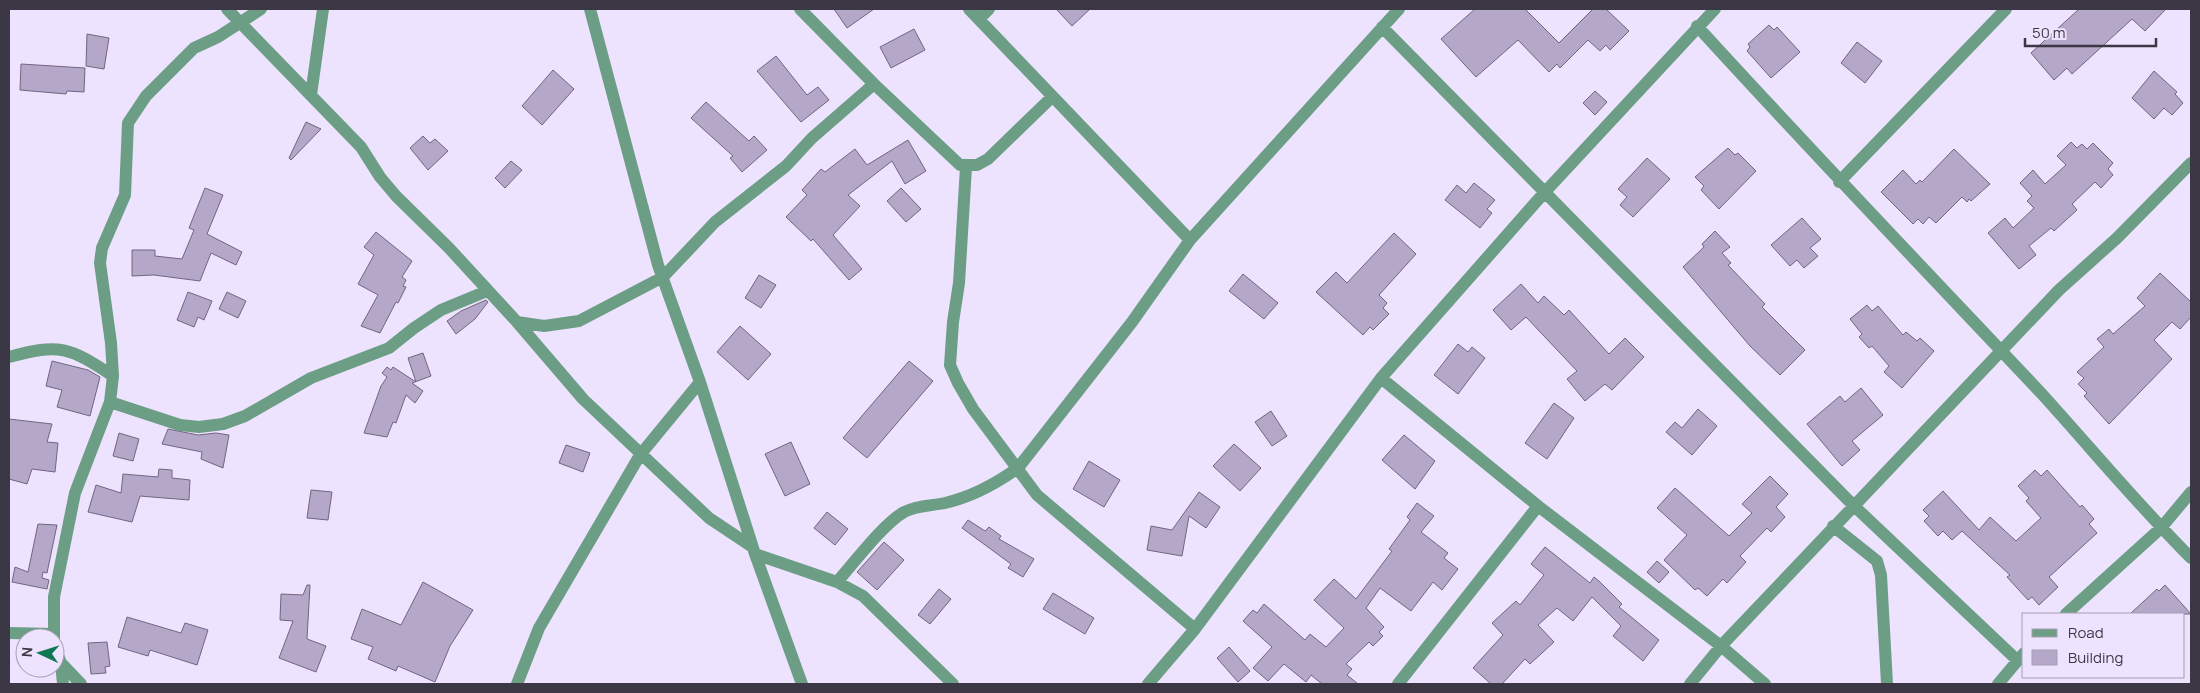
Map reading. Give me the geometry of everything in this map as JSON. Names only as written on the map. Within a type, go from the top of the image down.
[{"type":"street","points":[[227,9],[361,147],[396,196],[449,248],[517,322],[583,399],[640,455],[709,518],[753,550],[838,582],[862,596],[953,684]]},
{"type":"street","points":[[54,628],[54,596],[75,493],[102,427],[110,402],[113,376],[111,343],[100,263],[102,248],[125,195],[128,123],[146,96],[194,48],[218,37],[261,9]]},
{"type":"street","points":[[311,95],[323,9]]},
{"type":"street","points":[[590,9],[663,277],[700,382],[753,550],[802,684]]},
{"type":"street","points":[[800,9],[952,159],[966,167],[977,165],[988,159],[1052,97]]},
{"type":"street","points":[[969,9],[1190,240]]},
{"type":"street","points":[[979,19],[989,9]]},
{"type":"street","points":[[838,582],[888,525],[902,514],[917,507],[947,503],[974,493],[1002,479],[1018,468],[1132,322],[1190,240],[1399,9]]},
{"type":"street","points":[[1839,182],[2006,9]]},
{"type":"street","points":[[1148,684],[1195,629],[1381,378],[1544,193],[1711,11]]},
{"type":"street","points":[[1697,26],[1839,182],[2078,434],[2161,528],[2191,558]]},
{"type":"street","points":[[1382,27],[1854,505],[2020,656],[1998,684]]},
{"type":"street","points":[[517,322],[544,326],[579,320],[663,277],[715,222],[786,166],[812,138],[874,84]]},
{"type":"street","points":[[1690,684],[1721,646],[1833,526],[2059,290],[2117,238],[2191,163]]},
{"type":"street","points":[[966,167],[964,227],[950,365],[972,409],[1037,495],[1195,629]]},
{"type":"street","points":[[110,402],[180,425],[199,427],[223,424],[245,416],[311,378],[389,348],[441,310],[487,291]]},
{"type":"street","points":[[9,356],[37,348],[58,348],[81,356],[113,376]]},
{"type":"street","points":[[1381,378],[1538,506],[1721,646],[1765,684]]},
{"type":"street","points":[[517,684],[539,628],[640,455],[700,382]]},
{"type":"street","points":[[2067,613],[2161,528],[2191,492]]},
{"type":"street","points":[[1398,684],[1538,506]]},
{"type":"street","points":[[1833,526],[1877,561],[1881,575],[1886,684]]},
{"type":"street","points":[[65,667],[81,684]]},
{"type":"building","points":[[834,9],[874,9],[847,28]]},
{"type":"building","points":[[1056,9],[1090,9],[1072,26]]},
{"type":"building","points":[[1475,9],[1525,9],[1559,43],[1593,9],[1606,9],[1629,31],[1610,50],[1606,45],[1600,51],[1588,40],[1560,68],[1557,64],[1549,72],[1518,40],[1476,77],[1441,39]]},
{"type":"building","points":[[2079,9],[2166,9],[2145,31],[2132,19],[2072,74],[2067,68],[2054,80],[2031,53]]},
{"type":"building","points":[[1769,25],[1774,30],[1777,27],[1800,52],[1771,78],[1747,51],[1750,47],[1748,44]]},
{"type":"building","points":[[914,29],[925,50],[891,68],[880,47]]},
{"type":"building","points":[[87,34],[109,38],[104,69],[86,66]]},
{"type":"building","points":[[1857,42],[1882,61],[1865,83],[1841,63]]},
{"type":"building","points":[[776,56],[807,95],[818,87],[829,100],[801,122],[757,71]]},
{"type":"building","points":[[21,64],[85,68],[84,92],[67,91],[66,94],[20,90]]},
{"type":"building","points":[[553,70],[574,89],[542,125],[522,106]]},
{"type":"building","points":[[2154,71],[2177,92],[2175,94],[2183,103],[2172,115],[2164,108],[2154,119],[2132,98]]},
{"type":"building","points":[[1595,91],[1607,102],[1595,115],[1583,103]]},
{"type":"building","points":[[706,102],[749,141],[754,136],[767,150],[742,172],[730,158],[733,156],[691,118]]},
{"type":"building","points":[[306,122],[321,129],[291,160],[289,158]]},
{"type":"building","points":[[423,136],[430,143],[435,139],[448,151],[428,170],[410,148]]},
{"type":"building","points":[[908,140],[926,171],[905,184],[892,161],[848,195],[860,206],[833,235],[862,269],[849,280],[813,239],[811,241],[786,217],[807,195],[802,190],[821,169],[825,172],[855,149],[867,165]]},
{"type":"building","points":[[2071,142],[2077,148],[2082,144],[2087,149],[2093,143],[2113,163],[2108,169],[2113,175],[2101,188],[2095,182],[2072,204],[2077,210],[2054,231],[2051,228],[2029,246],[2036,255],[2019,269],[1988,233],[2005,218],[2013,228],[2034,208],[2027,201],[2032,196],[2020,183],[2033,170],[2045,184],[2066,165],[2057,156]]},
{"type":"building","points":[[1728,148],[1735,155],[1738,153],[1756,171],[1719,209],[1701,190],[1704,186],[1695,177]]},
{"type":"building","points":[[1954,149],[1990,184],[1971,201],[1969,199],[1967,202],[1962,197],[1936,223],[1929,217],[1923,224],[1918,219],[1913,224],[1881,192],[1903,170],[1916,184],[1920,180],[1922,182]]},
{"type":"building","points":[[1647,158],[1670,179],[1633,217],[1620,205],[1627,197],[1618,189]]},
{"type":"building","points":[[511,161],[522,170],[505,188],[495,178]]},
{"type":"building","points":[[1474,183],[1495,200],[1487,209],[1492,213],[1480,228],[1445,200],[1457,185],[1466,193]]},
{"type":"building","points":[[205,188],[223,195],[207,234],[242,252],[236,265],[211,253],[200,281],[154,275],[132,276],[132,250],[155,250],[155,256],[182,259],[194,230],[189,228]]},
{"type":"building","points":[[901,188],[921,209],[906,222],[887,201]]},
{"type":"building","points":[[1802,218],[1821,239],[1810,248],[1818,256],[1804,268],[1797,260],[1790,266],[1771,245]]},
{"type":"building","points":[[1715,231],[1730,247],[1722,253],[1731,263],[1728,265],[1765,304],[1762,307],[1805,350],[1780,375],[1750,346],[1683,267],[1704,247],[1702,244]]},
{"type":"building","points":[[376,232],[412,261],[402,277],[406,280],[403,286],[406,287],[380,333],[361,326],[378,295],[358,284],[374,255],[364,247]]},
{"type":"building","points":[[1394,233],[1416,254],[1379,295],[1387,303],[1383,308],[1389,314],[1373,330],[1370,327],[1363,335],[1316,292],[1336,272],[1347,283]]},
{"type":"building","points":[[2160,273],[2191,302],[2191,317],[2180,329],[2172,322],[2154,340],[2172,359],[2109,424],[2084,396],[2087,393],[2078,384],[2084,378],[2077,372],[2104,347],[2097,339],[2109,329],[2113,334],[2145,306],[2137,298]]},
{"type":"building","points":[[1243,274],[1278,303],[1264,319],[1229,291]]},
{"type":"building","points":[[759,275],[776,285],[761,308],[745,298]]},
{"type":"building","points":[[1521,284],[1538,303],[1544,296],[1564,315],[1569,310],[1609,354],[1625,338],[1644,357],[1612,390],[1605,384],[1585,401],[1567,379],[1577,371],[1526,317],[1511,330],[1493,310]]},
{"type":"building","points":[[188,292],[212,301],[204,320],[198,317],[194,327],[177,320]]},
{"type":"building","points":[[227,292],[246,301],[238,318],[219,309]]},
{"type":"building","points":[[486,300],[488,302],[475,319],[456,334],[447,321],[461,311]]},
{"type":"building","points":[[1867,305],[1872,311],[1878,306],[1903,335],[1906,332],[1917,341],[1920,338],[1934,351],[1902,388],[1884,372],[1889,366],[1872,346],[1869,348],[1859,337],[1862,334],[1850,319]]},
{"type":"building","points":[[740,326],[771,354],[748,380],[717,352]]},
{"type":"building","points":[[1458,344],[1468,352],[1472,347],[1485,358],[1458,394],[1434,375]]},
{"type":"building","points":[[423,353],[431,376],[416,382],[408,358]]},
{"type":"building","points":[[52,361],[88,370],[100,377],[90,416],[57,407],[62,390],[46,386]]},
{"type":"building","points":[[909,361],[933,381],[867,458],[843,438]]},
{"type":"building","points":[[387,367],[391,370],[393,367],[416,382],[412,383],[423,391],[415,403],[406,395],[396,423],[393,422],[387,437],[364,433],[381,386],[387,377],[382,373]]},
{"type":"building","points":[[1861,388],[1883,415],[1852,441],[1860,450],[1842,466],[1807,424],[1840,396],[1845,402]]},
{"type":"building","points":[[1554,403],[1574,418],[1547,459],[1525,443]]},
{"type":"building","points":[[1698,409],[1717,426],[1692,455],[1666,432],[1675,422],[1682,428]]},
{"type":"building","points":[[1271,411],[1287,436],[1272,446],[1255,422]]},
{"type":"building","points":[[9,419],[52,424],[47,442],[58,443],[55,472],[32,469],[27,484],[9,479]]},
{"type":"building","points":[[168,429],[198,435],[216,433],[229,435],[223,468],[201,459],[202,452],[162,444]]},
{"type":"building","points":[[119,433],[139,439],[133,461],[113,456]]},
{"type":"building","points":[[1404,435],[1435,461],[1415,489],[1382,460]]},
{"type":"building","points":[[791,442],[810,484],[785,496],[765,454]]},
{"type":"building","points":[[1234,444],[1261,468],[1240,491],[1213,466]]},
{"type":"building","points":[[566,445],[590,453],[583,472],[559,463]]},
{"type":"building","points":[[1089,461],[1120,480],[1104,507],[1073,489]]},
{"type":"building","points":[[159,469],[172,470],[172,478],[190,480],[189,500],[140,496],[132,522],[88,512],[96,485],[121,493],[123,474],[158,477]]},
{"type":"building","points":[[2035,470],[2041,476],[2047,470],[2080,507],[2082,505],[2094,519],[2089,524],[2097,533],[2049,577],[2058,587],[2039,605],[2032,597],[2028,600],[2007,577],[2010,575],[1962,531],[1952,540],[1943,531],[1938,536],[1924,521],[1929,516],[1923,510],[1943,491],[1979,530],[1990,517],[2016,541],[2041,518],[2026,501],[2029,498],[2018,486]]},
{"type":"building","points":[[1770,476],[1788,494],[1776,507],[1785,517],[1771,532],[1767,528],[1740,556],[1746,562],[1727,583],[1723,579],[1707,596],[1698,588],[1695,590],[1664,560],[1687,535],[1657,508],[1675,488],[1729,536],[1752,513],[1742,504]]},
{"type":"building","points":[[311,490],[332,492],[328,520],[307,518]]},
{"type":"building","points":[[1199,492],[1220,507],[1206,528],[1189,516],[1182,556],[1147,550],[1151,526],[1172,530]]},
{"type":"building","points":[[1417,503],[1434,516],[1421,532],[1448,553],[1444,558],[1458,569],[1442,590],[1433,582],[1411,611],[1380,588],[1366,608],[1384,627],[1379,632],[1383,636],[1373,646],[1369,642],[1346,664],[1352,669],[1347,675],[1358,684],[1322,684],[1311,675],[1306,682],[1284,664],[1268,681],[1253,668],[1272,647],[1243,621],[1253,610],[1257,613],[1264,604],[1305,640],[1310,634],[1326,647],[1344,628],[1314,600],[1334,579],[1356,599],[1392,551],[1389,549],[1410,520],[1407,517]]},
{"type":"building","points":[[827,512],[848,529],[835,545],[814,528]]},
{"type":"building","points":[[968,520],[985,531],[989,527],[1001,536],[999,539],[1034,559],[1023,577],[1008,568],[1011,564],[962,528]]},
{"type":"building","points":[[38,524],[57,525],[47,573],[43,572],[42,578],[49,580],[47,589],[12,582],[15,567],[28,572]]},
{"type":"building","points":[[884,542],[904,560],[877,590],[857,572]]},
{"type":"building","points":[[1545,547],[1590,583],[1594,577],[1622,604],[1619,607],[1659,640],[1643,661],[1613,636],[1621,626],[1592,597],[1573,621],[1557,608],[1538,625],[1554,642],[1530,664],[1525,659],[1502,684],[1491,684],[1473,668],[1503,635],[1492,623],[1516,601],[1520,605],[1544,575],[1531,564]]},
{"type":"building","points":[[1657,561],[1669,572],[1659,583],[1647,572]]},
{"type":"building","points":[[423,582],[473,610],[450,646],[435,682],[398,666],[396,671],[368,659],[373,647],[351,639],[362,609],[401,625]]},
{"type":"building","points":[[307,585],[310,585],[307,639],[326,646],[316,672],[279,658],[293,621],[280,620],[281,594],[303,595]]},
{"type":"building","points":[[2165,585],[2191,614],[2131,613],[2157,589],[2159,591]]},
{"type":"building","points":[[939,589],[951,599],[930,624],[918,615]]},
{"type":"building","points":[[1053,593],[1094,618],[1085,634],[1043,609]]},
{"type":"building","points":[[127,617],[181,633],[185,623],[208,630],[197,665],[150,650],[148,656],[118,647]]},
{"type":"building","points":[[107,642],[110,666],[105,667],[106,673],[91,674],[88,643]]},
{"type":"building","points":[[1229,647],[1250,671],[1238,682],[1217,658]]}]
